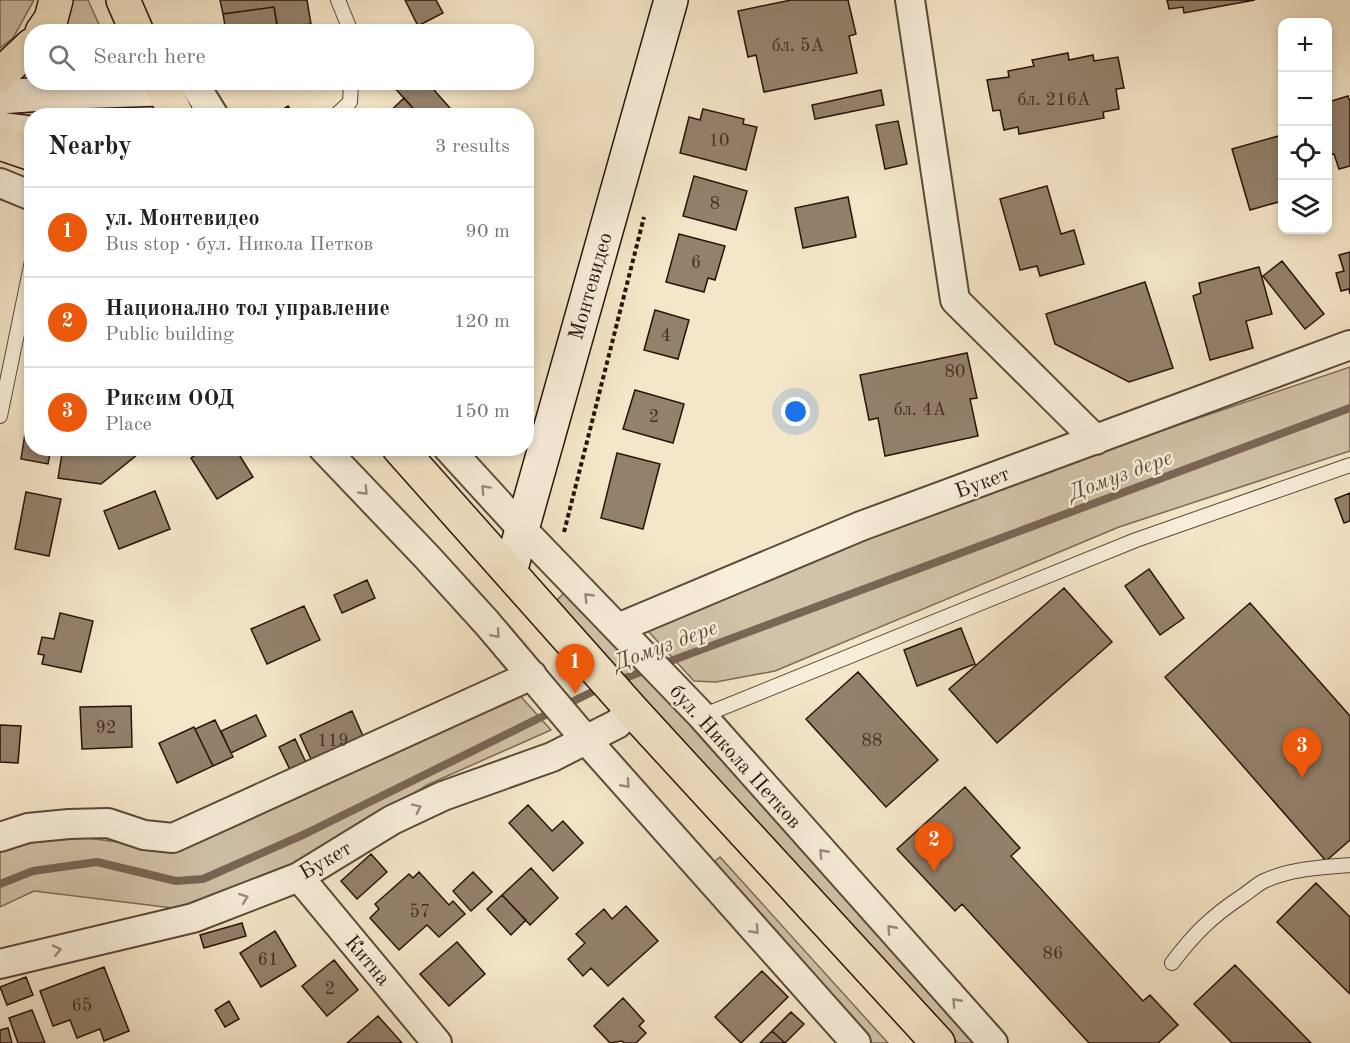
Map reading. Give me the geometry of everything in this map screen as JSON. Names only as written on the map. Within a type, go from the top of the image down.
[{"type":"highway","points":[[48,24],[56,0]]},
{"type":"highway","points":[[123,0],[134,24]]},
{"type":"highway","points":[[0,75],[24,52]]},
{"type":"highway","points":[[0,143],[24,151]]},
{"type":"highway","points":[[406,456],[632,710],[938,1043]]},
{"type":"street","name":"Монтевидео","points":[[510,572],[671,0]]},
{"type":"street","points":[[910,0],[955,300],[1096,440]]},
{"type":"street","points":[[0,98],[70,92],[173,92],[200,108]]},
{"type":"street","points":[[0,129],[24,132]]},
{"type":"street","points":[[0,183],[24,193]]},
{"type":"street","name":"Букет","points":[[623,634],[861,526],[1350,345]]},
{"type":"street","points":[[331,456],[427,557],[856,1043]]},
{"type":"street","name":"бул. Никола Петков","points":[[455,456],[522,529],[702,716],[993,1043]]},
{"type":"street","points":[[0,837],[28,828],[108,823],[144,835],[173,838],[534,677]]},
{"type":"street","name":"Букет","points":[[0,964],[193,918],[299,877],[392,820],[433,800],[552,757],[584,737],[617,724],[632,710]]},
{"type":"street","name":"Китна","points":[[299,877],[437,1043]]},
{"type":"lane","points":[[338,0],[348,24]]},
{"type":"lane","points":[[344,108],[351,102],[351,90]]},
{"type":"lane","points":[[0,416],[24,300]]},
{"type":"lane","points":[[702,716],[1136,540],[1350,465]]},
{"type":"lane","points":[[1172,963],[1189,941],[1215,915],[1264,881],[1324,866],[1350,865]]},
{"type":"path","points":[[562,537],[647,206]]},
{"type":"shaded area","points":[[0,0],[34,0],[13,38],[0,48]]},
{"type":"shaded area","points":[[67,0],[88,0],[99,24],[57,24]]},
{"type":"shaded area","points":[[93,106],[103,108],[52,108]]},
{"type":"shaded area","points":[[24,109],[24,120],[9,116],[10,110]]},
{"type":"shaded area","points":[[1350,367],[1350,451],[1119,527],[775,671],[716,682],[694,681],[648,631],[897,524],[1077,459]]},
{"type":"shaded area","points":[[566,591],[692,726],[979,1043],[958,1043],[555,602]]},
{"type":"shaded area","points":[[515,690],[551,730],[427,785],[291,871],[181,909],[34,891],[0,907],[0,846],[21,840],[87,838],[180,850]]},
{"type":"shaded area","points":[[720,857],[888,1043],[870,1043],[709,866]]},
{"type":"building","points":[[220,0],[307,0],[311,24],[277,24],[274,7],[223,14]]},
{"type":"building","points":[[405,0],[436,0],[443,13],[422,24],[417,24]]},
{"type":"building","points":[[791,0],[848,0],[856,34],[849,36],[857,73],[764,92],[756,55],[748,57],[738,11]]},
{"type":"building","points":[[1167,0],[1255,0],[1184,13],[1183,7],[1169,9]]},
{"type":"building","points":[[274,7],[277,24],[225,24],[223,14]]},
{"type":"building","points":[[1068,53],[1069,60],[1093,55],[1094,61],[1118,57],[1124,88],[1116,89],[1119,109],[1103,112],[1104,118],[1019,134],[1018,127],[1004,130],[1000,110],[993,111],[987,80],[1009,77],[1008,71],[1034,66],[1032,60]]},
{"type":"building","points":[[397,90],[434,90],[450,108],[413,108]]},
{"type":"building","points":[[881,90],[884,105],[815,119],[812,105]]},
{"type":"building","points":[[1348,96],[1350,102],[1350,166],[1339,169],[1334,154],[1332,154],[1332,101]]},
{"type":"building","points":[[404,98],[413,108],[393,108]]},
{"type":"building","points":[[703,109],[744,119],[743,124],[757,127],[746,170],[680,153],[689,117],[700,120]]},
{"type":"building","points":[[898,121],[907,164],[885,169],[876,125]]},
{"type":"building","points":[[1278,136],[1278,202],[1250,210],[1232,149]]},
{"type":"building","points":[[694,176],[747,191],[736,230],[683,216]]},
{"type":"building","points":[[1047,186],[1061,234],[1074,230],[1084,264],[1040,276],[1037,266],[1020,270],[1000,199]]},
{"type":"building","points":[[848,197],[856,237],[803,248],[795,208]]},
{"type":"building","points":[[679,234],[725,246],[715,280],[708,278],[704,292],[666,282]]},
{"type":"building","points":[[1350,252],[1350,294],[1349,289],[1341,291],[1336,273],[1344,271],[1339,255]]},
{"type":"building","points":[[1282,261],[1324,314],[1305,329],[1263,276]]},
{"type":"building","points":[[1259,267],[1272,314],[1246,321],[1253,348],[1210,360],[1193,296],[1201,293],[1199,283]]},
{"type":"building","points":[[1145,282],[1173,368],[1129,382],[1055,344],[1046,314]]},
{"type":"building","points":[[655,310],[689,320],[678,359],[644,350]]},
{"type":"building","points":[[967,353],[977,398],[970,399],[978,436],[885,456],[878,418],[869,420],[860,375]]},
{"type":"building","points":[[635,390],[684,404],[673,443],[623,429]]},
{"type":"building","points":[[24,440],[24,456],[50,456],[48,464],[21,459]]},
{"type":"building","points":[[617,453],[660,464],[643,529],[601,518]]},
{"type":"building","points":[[62,456],[136,456],[101,484],[58,478]]},
{"type":"building","points":[[194,456],[240,456],[253,477],[217,499],[191,458]]},
{"type":"building","points":[[155,491],[170,529],[119,549],[104,511]]},
{"type":"building","points":[[26,492],[61,499],[49,556],[15,549]]},
{"type":"building","points":[[1350,493],[1350,521],[1344,523],[1335,499]]},
{"type":"building","points":[[1149,569],[1184,618],[1160,635],[1125,586]]},
{"type":"building","points":[[367,580],[375,598],[342,613],[334,595]]},
{"type":"building","points":[[1064,588],[1112,642],[997,743],[949,689]]},
{"type":"building","points":[[1250,603],[1350,716],[1350,840],[1326,861],[1165,677]]},
{"type":"building","points":[[304,606],[320,640],[267,664],[251,629]]},
{"type":"building","points":[[60,613],[93,621],[81,672],[42,664],[44,655],[38,654],[42,637],[54,639]]},
{"type":"building","points":[[961,628],[975,664],[917,686],[904,650]]},
{"type":"building","points":[[858,672],[938,760],[886,807],[806,719]]},
{"type":"building","points":[[131,706],[132,747],[82,749],[80,707]]},
{"type":"building","points":[[352,711],[367,745],[315,768],[300,735]]},
{"type":"building","points":[[256,715],[266,736],[231,753],[221,731]]},
{"type":"building","points":[[215,720],[233,757],[213,766],[195,729]]},
{"type":"building","points":[[0,725],[21,726],[18,763],[0,762]]},
{"type":"building","points":[[194,727],[213,766],[177,783],[159,743]]},
{"type":"building","points":[[295,739],[309,769],[293,776],[279,747]]},
{"type":"building","points":[[965,787],[1020,848],[1011,856],[1143,1001],[1150,995],[1178,1025],[1158,1043],[1089,1043],[962,904],[955,911],[897,849]]},
{"type":"building","points":[[528,805],[552,831],[563,821],[583,843],[553,871],[509,823]]},
{"type":"building","points":[[371,854],[387,872],[357,899],[341,881]]},
{"type":"building","points":[[531,868],[558,898],[530,925],[502,895]]},
{"type":"building","points":[[419,872],[449,905],[453,901],[465,914],[439,937],[427,925],[399,950],[370,918],[379,909],[375,904],[409,874],[413,878]]},
{"type":"building","points":[[473,872],[492,892],[471,911],[453,891]]},
{"type":"building","points":[[1316,883],[1350,917],[1350,994],[1277,922]]},
{"type":"building","points":[[502,895],[526,920],[511,935],[487,909]]},
{"type":"building","points":[[626,906],[658,941],[608,986],[591,968],[583,976],[568,959],[585,943],[576,934],[604,909],[612,919]]},
{"type":"building","points":[[242,923],[246,936],[204,948],[200,935]]},
{"type":"building","points":[[275,931],[296,966],[261,987],[240,953]]},
{"type":"building","points":[[457,942],[485,974],[449,1006],[420,974]]},
{"type":"building","points":[[334,960],[358,990],[327,1016],[302,986]]},
{"type":"building","points":[[1235,965],[1311,1043],[1232,1043],[1194,1004]]},
{"type":"building","points":[[104,967],[129,1031],[104,1041],[100,1029],[77,1038],[70,1020],[53,1026],[40,991]]},
{"type":"building","points":[[762,971],[788,997],[741,1043],[715,1017]]},
{"type":"building","points":[[26,977],[33,995],[7,1005],[0,987]]},
{"type":"building","points":[[623,998],[644,1021],[639,1026],[646,1033],[636,1043],[622,1041],[610,1043],[594,1026]]},
{"type":"building","points":[[229,1001],[239,1019],[225,1027],[215,1010]]},
{"type":"building","points":[[32,1010],[45,1043],[18,1043],[9,1018]]},
{"type":"building","points":[[791,1012],[804,1024],[785,1043],[772,1031]]},
{"type":"building","points":[[378,1016],[402,1043],[347,1043]]},
{"type":"building","points":[[8,1028],[12,1043],[0,1043],[0,1030]]},
{"type":"building","points":[[772,1031],[785,1043],[760,1043]]},
{"type":"waterway","name":"Домуз дере","points":[[617,681],[1350,408]]},
{"type":"waterway","name":"Домуз дере","points":[[0,884],[33,871],[97,862],[176,881],[203,879],[305,834],[602,687]]},
{"type":"place","name":"ул. Монтевидео","points":[[575,694]]},
{"type":"place","name":"Риксим ООД","points":[[1302,778]]},
{"type":"place","name":"Национално тол управление","points":[[934,872]]}]
